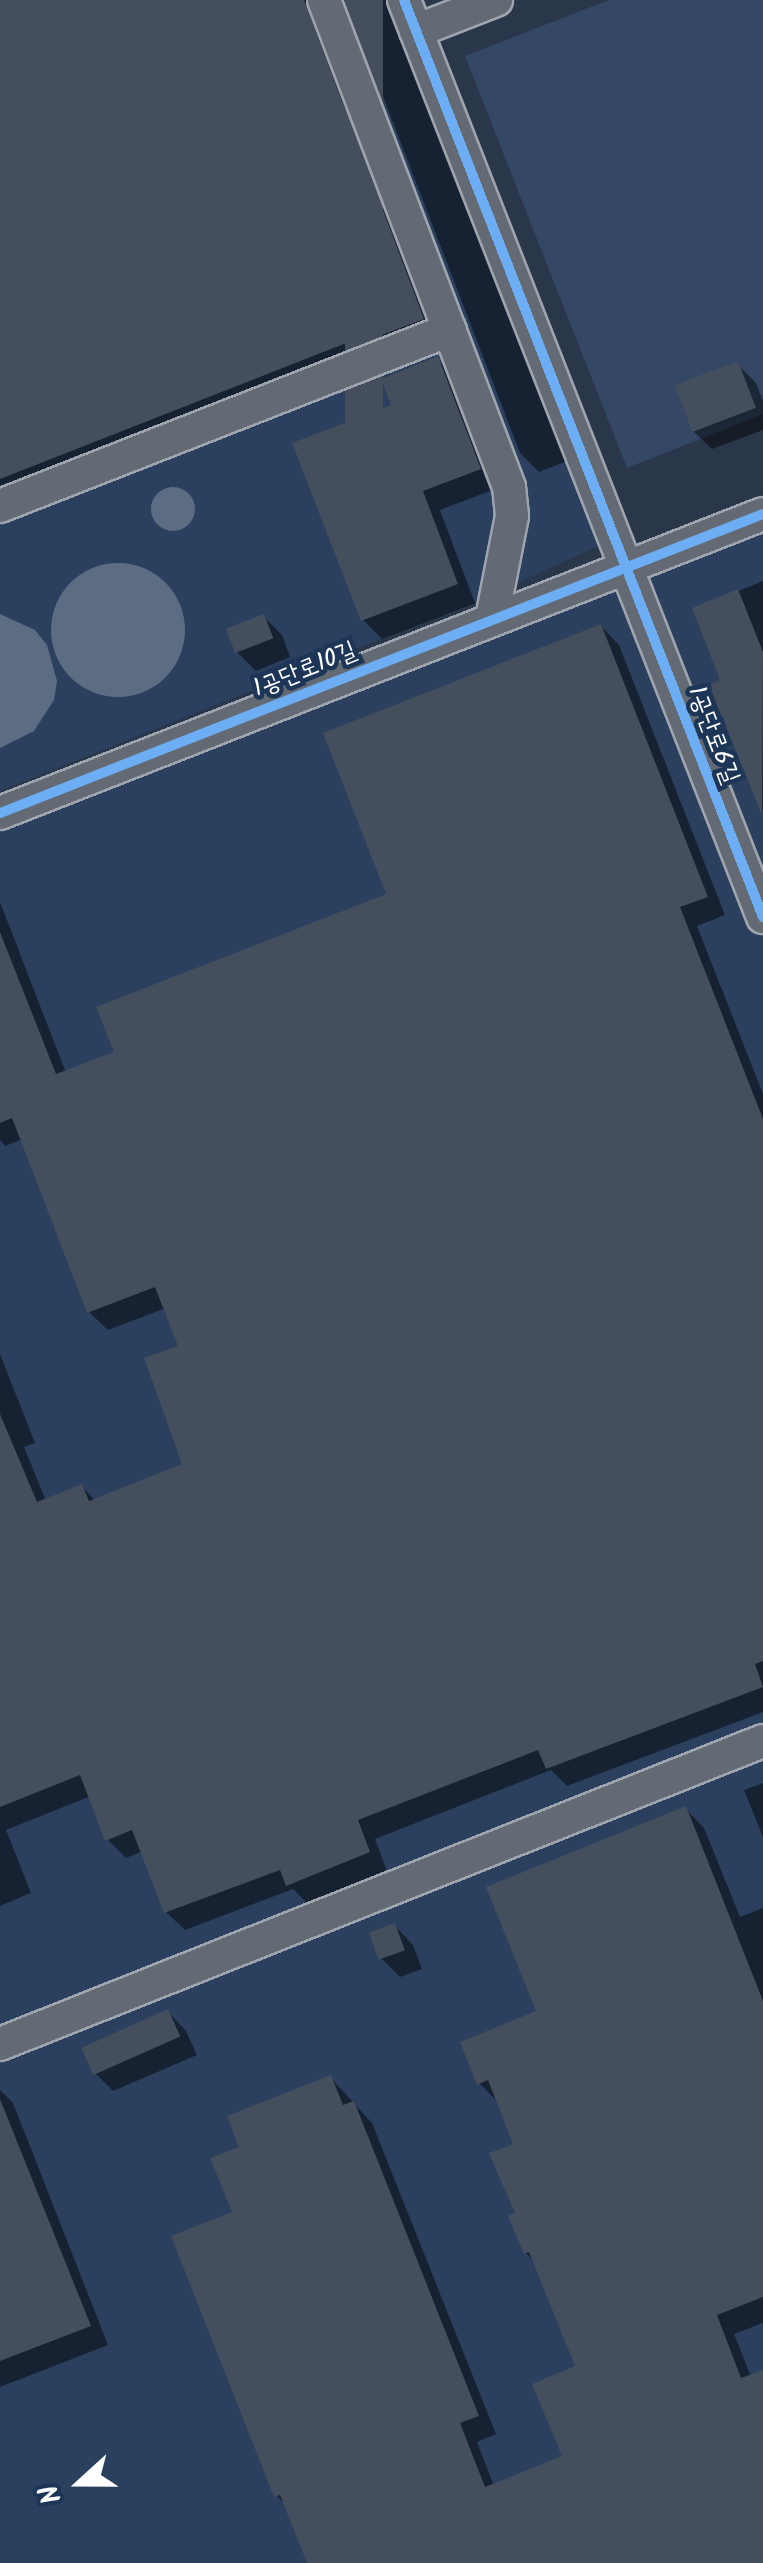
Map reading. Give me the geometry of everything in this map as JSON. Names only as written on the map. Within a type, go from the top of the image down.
[{"type":"street","points":[[324,0],[510,487],[512,516],[492,618]]},
{"type":"street","points":[[404,0],[626,568]]},
{"type":"street","points":[[416,31],[496,0]]},
{"type":"street","points":[[0,506],[450,330]]},
{"type":"street","name":"1공단로10길","points":[[0,813],[763,514]]},
{"type":"street","name":"1공단로6길","points":[[626,568],[763,917]]},
{"type":"street","points":[[0,2044],[763,1742]]},
{"type":"shaded area","points":[[0,0],[392,0],[599,546],[481,599],[0,791]]},
{"type":"shaded area","points":[[609,0],[763,0],[763,414],[627,468],[465,56]]},
{"type":"shaded area","points":[[173,487],[189,493],[195,509],[189,525],[173,531],[157,525],[151,509],[157,493]]},
{"type":"shaded area","points":[[763,514],[763,2563],[0,2563],[0,813]]},
{"type":"shaded area","points":[[118,563],[144,568],[166,582],[180,604],[185,630],[180,656],[166,678],[144,692],[118,697],[92,692],[70,678],[56,656],[51,630],[56,604],[70,582],[92,568]]},
{"type":"shaded area","points":[[0,614],[35,630],[47,645],[57,681],[54,700],[34,731],[0,748]]},
{"type":"building","points":[[0,0],[304,0],[424,319],[366,341],[364,336],[0,479]]},
{"type":"building","points":[[345,0],[383,0],[383,486],[345,486]]},
{"type":"building","points":[[438,356],[481,469],[423,491],[458,584],[361,621],[292,443],[391,405],[381,379]]},
{"type":"building","points":[[738,361],[756,408],[692,432],[675,385]]},
{"type":"building","points":[[738,589],[763,652],[762,815],[709,685],[720,680],[692,608]]},
{"type":"building","points":[[264,614],[273,638],[235,653],[226,629]]},
{"type":"building","points":[[601,624],[708,897],[680,907],[763,1119],[763,1661],[755,1664],[763,1687],[546,1769],[538,1750],[358,1820],[370,1852],[286,1886],[280,1870],[164,1913],[132,1830],[105,1841],[80,1775],[0,1807],[0,1414],[37,1502],[82,1484],[89,1501],[182,1464],[144,1358],[178,1346],[155,1287],[87,1313],[12,1118],[0,1123],[0,932],[56,1074],[114,1052],[96,1007],[386,894],[323,733]]},
{"type":"building","points":[[686,1806],[763,2001],[763,2297],[717,2315],[741,2378],[763,2370],[763,2563],[307,2563],[280,2495],[274,2497],[171,2236],[232,2212],[210,2158],[239,2147],[227,2116],[331,2075],[343,2105],[354,2101],[479,2416],[460,2423],[485,2487],[562,2456],[532,2384],[575,2366],[529,2252],[524,2254],[508,2216],[515,2213],[489,2153],[513,2144],[488,2080],[477,2085],[460,2042],[536,2011],[486,1887]]},
{"type":"building","points":[[395,1923],[405,1950],[379,1960],[369,1933]]},
{"type":"building","points":[[168,2009],[180,2036],[93,2075],[81,2048]]},
{"type":"building","points":[[0,2099],[91,2326],[0,2361]]},
{"type":"cycle path","points":[[404,0],[763,917]]},
{"type":"cycle path","points":[[0,813],[763,514]]}]
